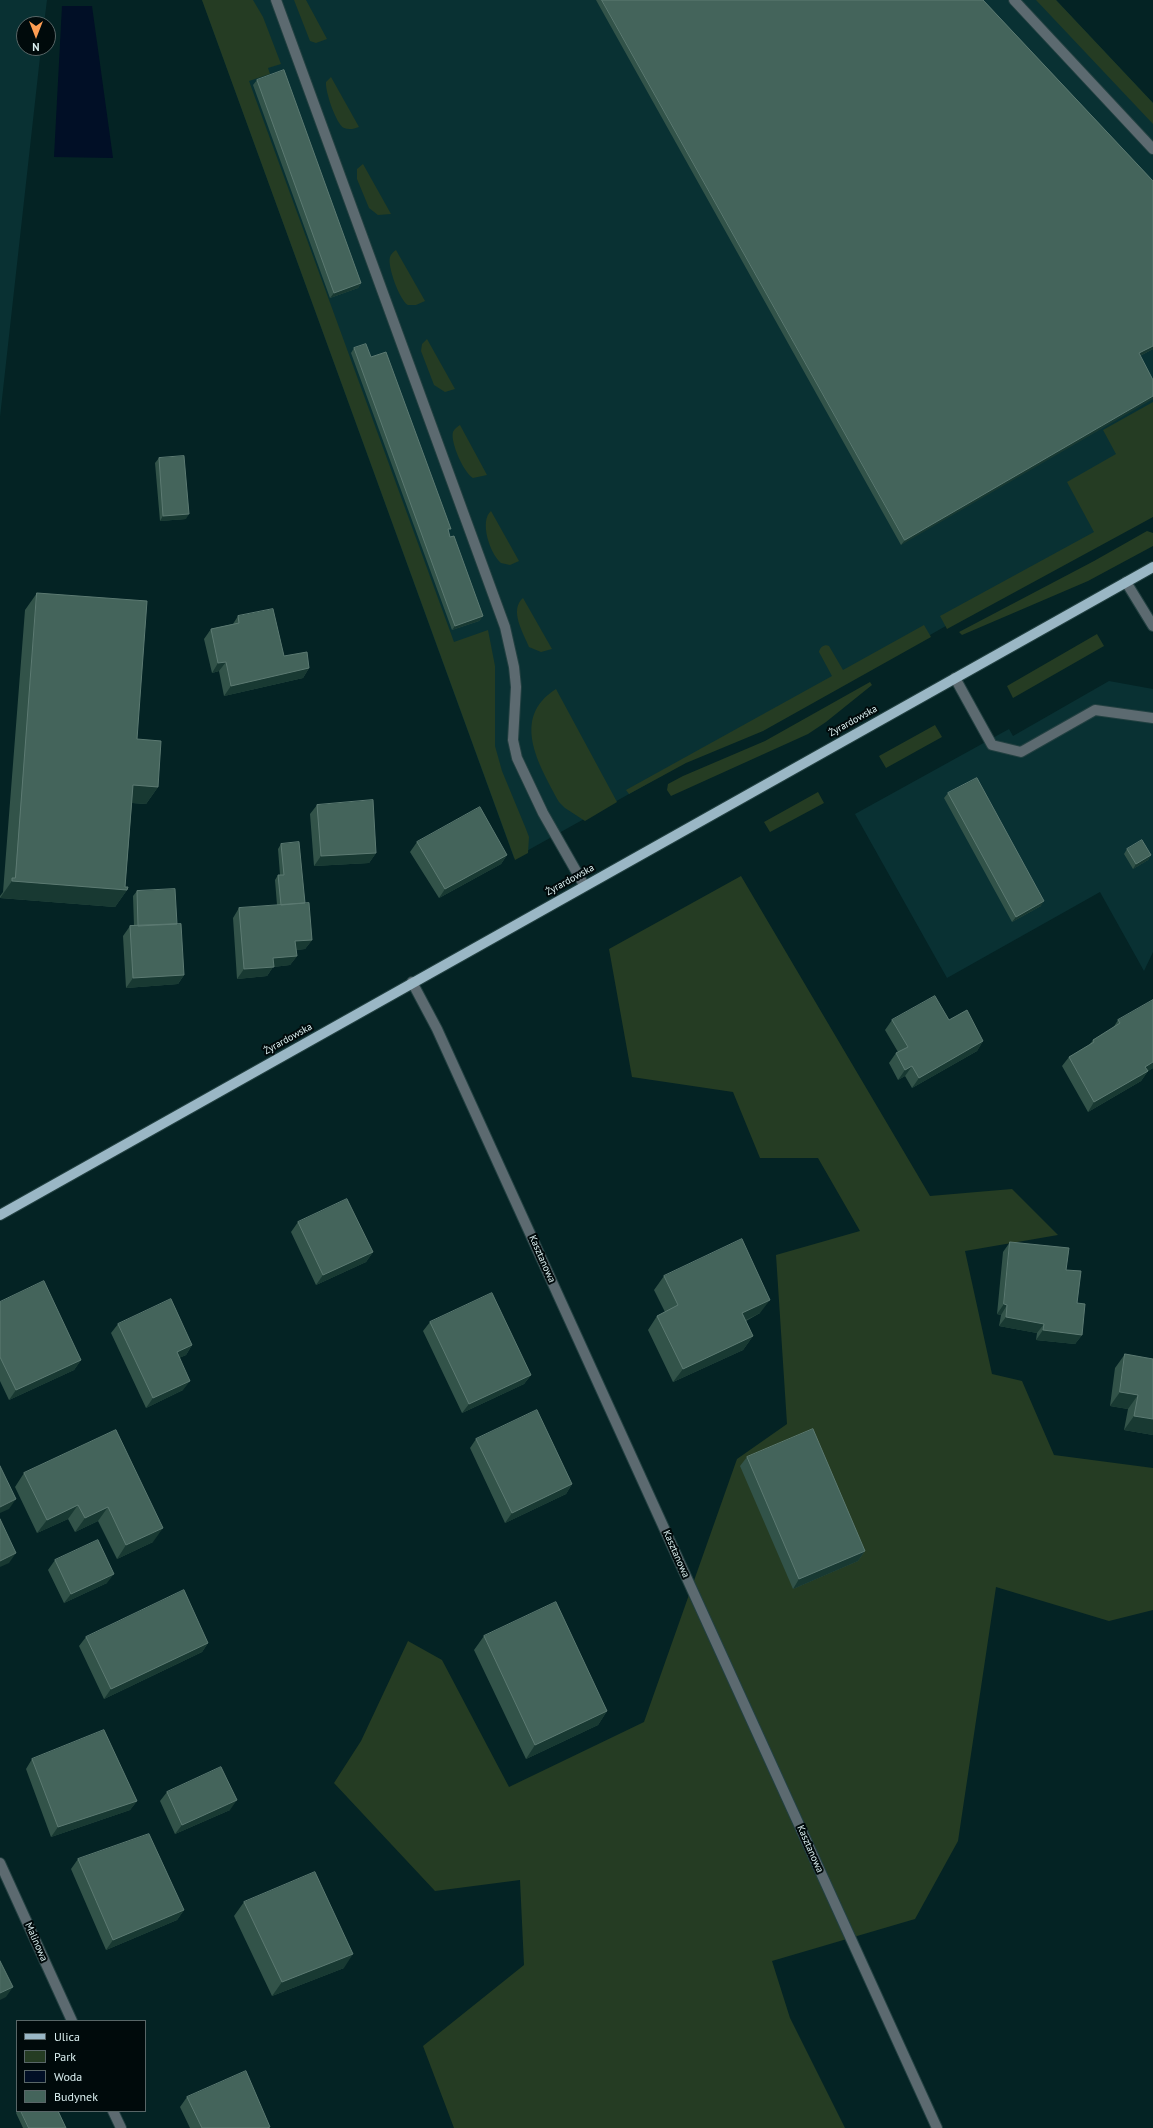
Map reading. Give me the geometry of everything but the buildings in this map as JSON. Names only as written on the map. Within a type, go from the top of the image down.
[{"type":"main road","name":"Żyrardowska","points":[[0,1215],[584,885],[1153,567]]},
{"type":"street","points":[[276,0],[504,627],[514,667],[516,687],[513,740],[517,758],[544,813],[584,885]]},
{"type":"street","points":[[1014,0],[1153,149]]},
{"type":"street","points":[[1126,582],[1153,626]]},
{"type":"street","points":[[955,678],[992,745],[1021,752],[1095,710],[1153,718]]},
{"type":"street","name":"Kasztanowa","points":[[412,982],[447,1051],[937,2128]]},
{"type":"street","name":"Malinowa","points":[[0,1863],[72,2020]]},
{"type":"street","points":[[113,2112],[121,2128]]},
{"type":"shaded area","points":[[0,0],[47,0],[45,16],[16,16],[16,56],[40,56],[0,417]]},
{"type":"shaded area","points":[[202,0],[1056,0],[1153,103],[1153,508],[865,672],[861,665],[514,858]]},
{"type":"shaded area","points":[[1109,681],[1153,689],[1153,952],[1144,971],[1100,892],[947,978],[855,814],[1009,729],[1013,736]]},
{"type":"green space","points":[[202,0],[253,0],[263,17],[281,64],[268,68],[270,74],[249,81],[454,642],[488,630],[495,666],[495,746],[502,771],[529,837],[528,853],[515,860]]},
{"type":"green space","points":[[294,0],[306,0],[327,39],[316,43],[310,41]]},
{"type":"green space","points":[[1036,0],[1056,0],[1153,103],[1153,124]]},
{"type":"green space","points":[[331,77],[359,127],[346,129],[338,120],[332,107],[326,86],[326,82]]},
{"type":"green space","points":[[363,164],[391,214],[378,215],[369,208],[357,179],[357,169]]},
{"type":"green space","points":[[396,250],[425,301],[416,305],[408,305],[401,297],[390,268],[390,257]]},
{"type":"green space","points":[[427,339],[455,389],[445,392],[434,385],[421,351],[422,344]]},
{"type":"green space","points":[[1153,402],[1153,517],[947,629],[940,616],[1094,532],[1067,482],[1116,454],[1103,430]]},
{"type":"green space","points":[[460,425],[487,475],[473,478],[469,475],[458,457],[453,432]]},
{"type":"green space","points":[[491,511],[519,561],[510,565],[501,563],[493,552],[487,537],[486,529],[486,522]]},
{"type":"green space","points":[[1147,531],[1153,533],[1153,546],[1088,581],[962,635],[959,632],[1094,561]]},
{"type":"green space","points":[[523,598],[552,649],[541,652],[529,647],[517,615],[519,603]]},
{"type":"green space","points":[[924,625],[931,637],[763,731],[686,763],[629,794],[626,790],[832,676],[819,652],[823,646],[829,646],[843,670]]},
{"type":"green space","points":[[1097,634],[1104,646],[1013,698],[1007,686]]},
{"type":"green space","points":[[870,682],[872,685],[826,722],[808,734],[671,796],[667,790],[668,784],[683,776],[765,741]]},
{"type":"green space","points":[[556,689],[617,802],[585,821],[565,808],[559,802],[537,758],[533,742],[531,728],[534,714],[542,701]]},
{"type":"green space","points":[[935,725],[942,737],[886,768],[879,756]]},
{"type":"green space","points":[[818,792],[824,803],[770,832],[764,822]]},
{"type":"green space","points":[[741,876],[930,1196],[1012,1189],[1058,1235],[965,1251],[992,1374],[1022,1381],[1054,1455],[1153,1468],[1153,1610],[1109,1621],[996,1587],[958,1841],[915,1919],[772,1961],[790,2018],[845,2128],[454,2128],[423,2046],[524,1965],[520,1880],[435,1891],[334,1783],[361,1741],[408,1641],[442,1660],[509,1787],[644,1722],[737,1459],[787,1424],[776,1255],[860,1231],[818,1158],[760,1158],[733,1092],[632,1077],[609,949]]},
{"type":"water","points":[[62,6],[92,6],[113,158],[54,157]]}]
